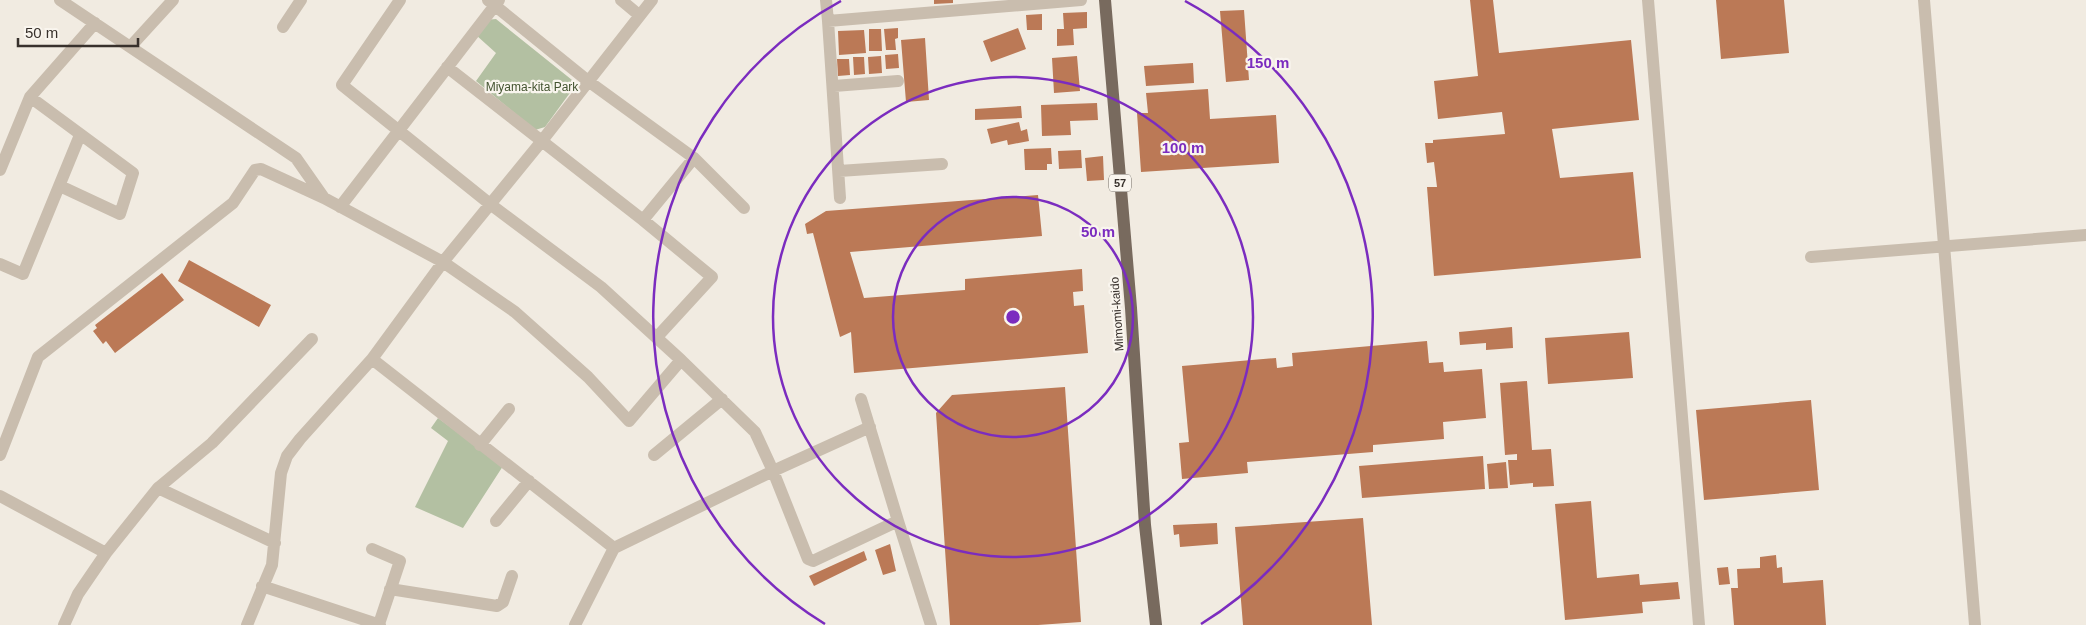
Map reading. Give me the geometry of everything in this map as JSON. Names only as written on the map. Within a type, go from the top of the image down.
[{"type":"main road","name":"Mimomi-kaido","points":[[1105,0],[1130,308],[1145,525],[1156,625]]},
{"type":"street","points":[[60,0],[296,158],[324,198]]},
{"type":"street","points":[[131,46],[173,0]]},
{"type":"street","points":[[283,27],[301,0]]},
{"type":"street","points":[[400,0],[342,85],[490,204],[602,287],[755,432],[773,471],[808,559],[812,561],[898,521]]},
{"type":"street","points":[[621,0],[639,15]]},
{"type":"street","points":[[247,625],[272,565],[281,473],[286,456],[372,359],[443,262],[541,142],[652,0]]},
{"type":"street","points":[[826,0],[834,86],[840,198]]},
{"type":"street","points":[[828,21],[984,4],[1081,0]]},
{"type":"street","points":[[1648,0],[1698,625]]},
{"type":"street","points":[[1924,0],[1975,625]]},
{"type":"street","points":[[340,207],[494,2],[588,81],[694,158],[744,208]]},
{"type":"street","points":[[0,170],[30,97],[95,23]]},
{"type":"street","points":[[447,67],[643,220],[712,277],[656,337]]},
{"type":"street","points":[[834,86],[898,81]]},
{"type":"street","points":[[30,97],[133,173],[120,214],[60,186]]},
{"type":"street","points":[[0,264],[23,274],[80,135]]},
{"type":"street","points":[[643,220],[694,158]]},
{"type":"street","points":[[838,171],[942,164]]},
{"type":"street","points":[[0,455],[38,357],[233,203],[255,170],[261,169],[324,198],[443,262],[515,312],[588,377],[630,421],[681,360]]},
{"type":"street","points":[[1811,257],[2086,235]]},
{"type":"street","points":[[64,625],[78,594],[106,553],[158,488],[212,443],[312,339]]},
{"type":"street","points":[[372,359],[614,548]]},
{"type":"street","points":[[861,399],[931,625]]},
{"type":"street","points":[[654,455],[722,400]]},
{"type":"street","points":[[480,445],[509,409]]},
{"type":"street","points":[[575,625],[614,548],[773,471],[870,427]]},
{"type":"street","points":[[496,521],[529,481]]},
{"type":"street","points":[[158,488],[275,543]]},
{"type":"street","points":[[0,496],[106,553]]},
{"type":"street","points":[[262,586],[379,624],[400,561],[372,549]]},
{"type":"street","points":[[390,589],[497,606],[503,602],[512,576]]},
{"type":"green space","name":"Miyama-kita Park","points":[[496,19],[572,80],[572,90],[545,127],[535,130],[476,81],[496,53],[476,35],[485,20]]},
{"type":"green space","points":[[438,418],[503,466],[463,528],[415,507],[448,441],[431,428]]},
{"type":"building","points":[[934,0],[953,0],[953,3],[934,4]]},
{"type":"building","points":[[1470,0],[1493,0],[1499,53],[1631,40],[1639,120],[1552,129],[1560,178],[1633,172],[1641,258],[1434,276],[1427,187],[1437,187],[1434,162],[1427,163],[1425,143],[1433,143],[1433,140],[1505,134],[1502,112],[1438,119],[1434,81],[1478,76]]},
{"type":"building","points":[[1716,0],[1784,0],[1789,53],[1721,59]]},
{"type":"building","points":[[1244,10],[1249,80],[1226,82],[1220,11]]},
{"type":"building","points":[[1087,12],[1087,28],[1073,29],[1074,45],[1057,46],[1057,29],[1064,29],[1063,13]]},
{"type":"building","points":[[1042,14],[1042,30],[1027,30],[1026,15]]},
{"type":"building","points":[[898,28],[898,38],[895,39],[896,50],[886,50],[884,29]]},
{"type":"building","points":[[1018,28],[1026,49],[991,62],[983,41]]},
{"type":"building","points":[[869,29],[881,29],[882,51],[869,51]]},
{"type":"building","points":[[864,30],[866,53],[839,55],[838,31]]},
{"type":"building","points":[[925,38],[929,100],[906,102],[901,40]]},
{"type":"building","points":[[898,54],[899,68],[886,69],[885,55]]},
{"type":"building","points":[[881,56],[882,73],[869,74],[868,57]]},
{"type":"building","points":[[1077,56],[1080,91],[1054,93],[1052,58]]},
{"type":"building","points":[[853,57],[864,57],[865,74],[854,75]]},
{"type":"building","points":[[837,59],[849,59],[850,75],[838,76]]},
{"type":"building","points":[[1193,63],[1194,83],[1146,86],[1144,66]]},
{"type":"building","points":[[1208,89],[1210,119],[1276,115],[1279,163],[1141,172],[1137,113],[1148,113],[1146,93]]},
{"type":"building","points":[[1097,103],[1098,120],[1070,121],[1071,135],[1042,136],[1041,105]]},
{"type":"building","points":[[1021,106],[1022,118],[975,120],[975,109]]},
{"type":"building","points":[[1019,122],[1021,131],[1027,129],[1029,141],[1008,145],[1007,140],[991,144],[987,129]]},
{"type":"building","points":[[1051,148],[1052,164],[1047,164],[1047,170],[1025,170],[1024,149]]},
{"type":"building","points":[[1081,150],[1082,168],[1059,169],[1058,151]]},
{"type":"building","points":[[1103,156],[1104,180],[1087,181],[1085,158]]},
{"type":"building","points":[[1038,195],[1042,236],[850,252],[864,298],[965,290],[965,279],[1082,269],[1083,291],[1073,292],[1074,306],[1084,305],[1088,353],[854,373],[851,332],[840,337],[813,233],[807,234],[805,224],[826,211]]},
{"type":"building","points":[[189,260],[271,305],[259,327],[178,281]]},
{"type":"building","points":[[162,273],[184,300],[115,353],[106,341],[103,344],[93,331],[97,328],[95,325]]},
{"type":"building","points":[[1512,327],[1513,348],[1486,350],[1486,343],[1460,345],[1459,332]]},
{"type":"building","points":[[1629,332],[1633,378],[1548,384],[1545,338]]},
{"type":"building","points":[[1427,341],[1429,363],[1443,362],[1444,372],[1482,369],[1486,418],[1443,422],[1444,439],[1373,445],[1373,452],[1247,462],[1248,473],[1182,479],[1179,443],[1189,442],[1182,366],[1276,358],[1277,368],[1293,366],[1292,353]]},
{"type":"building","points":[[1527,381],[1532,450],[1551,449],[1554,486],[1533,487],[1533,483],[1510,485],[1508,460],[1517,460],[1517,454],[1505,455],[1500,383]]},
{"type":"building","points":[[1065,387],[1081,622],[1038,625],[950,625],[936,413],[952,395]]},
{"type":"building","points":[[1811,400],[1819,490],[1704,500],[1696,410]]},
{"type":"building","points":[[1483,456],[1485,489],[1362,498],[1359,466]]},
{"type":"building","points":[[1506,462],[1508,488],[1489,489],[1487,464]]},
{"type":"building","points":[[1591,501],[1597,578],[1639,574],[1640,585],[1678,582],[1680,599],[1642,602],[1643,613],[1565,620],[1555,504]]},
{"type":"building","points":[[1363,518],[1372,625],[1243,625],[1235,527]]},
{"type":"building","points":[[1217,523],[1218,544],[1180,547],[1179,534],[1174,535],[1173,525]]},
{"type":"building","points":[[890,544],[896,571],[883,575],[875,550]]},
{"type":"building","points":[[864,551],[867,560],[814,586],[809,576]]},
{"type":"building","points":[[1776,555],[1777,568],[1782,567],[1783,583],[1823,580],[1826,625],[1734,625],[1731,588],[1738,588],[1737,569],[1760,568],[1760,557]]},
{"type":"building","points":[[1728,567],[1730,584],[1719,585],[1717,568]]}]
